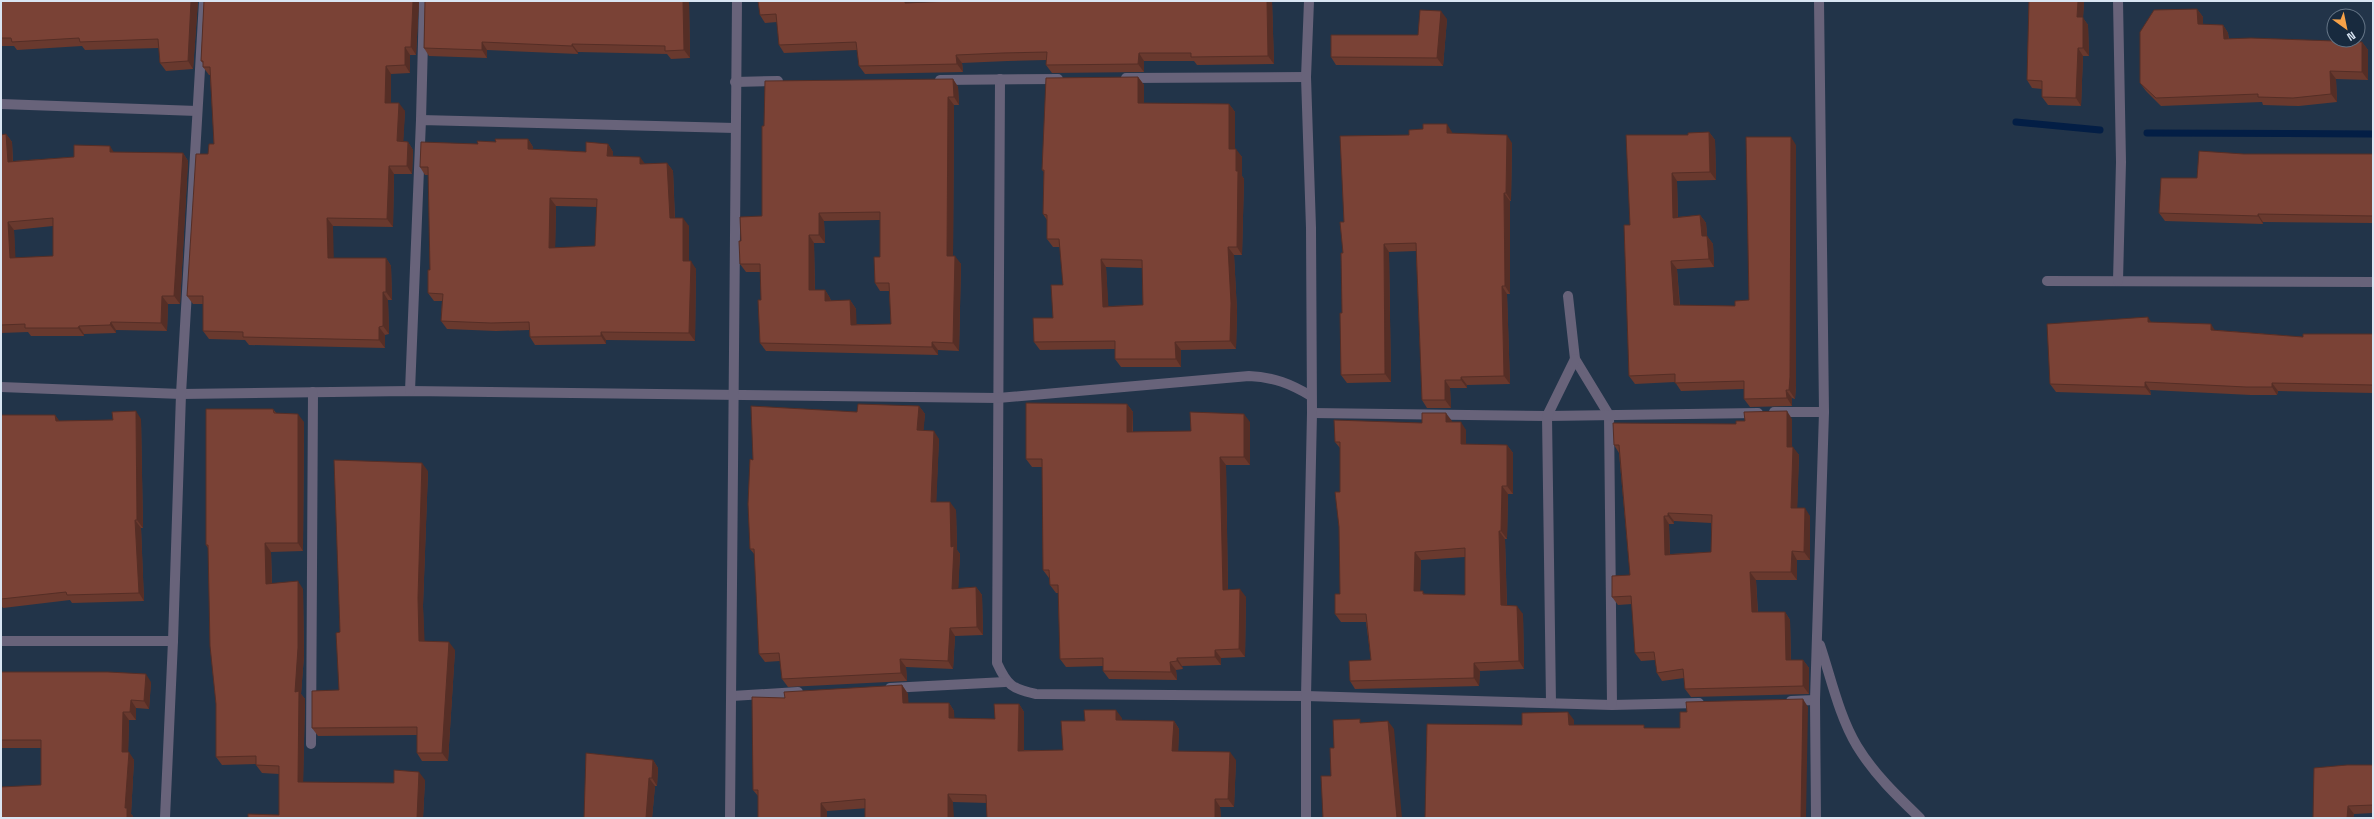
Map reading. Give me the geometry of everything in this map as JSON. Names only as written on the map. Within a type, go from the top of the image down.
[{"type":"street","points":[[165,818],[173,641],[181,394],[204,1]]},
{"type":"street","points":[[410,391],[421,120],[424,1]]},
{"type":"street","points":[[730,818],[735,396],[735,82],[737,1]]},
{"type":"street","points":[[1306,818],[1306,696],[1312,413],[1311,228],[1306,77],[1309,1]]},
{"type":"street","points":[[1816,818],[1815,700],[1824,412],[1819,1]]},
{"type":"street","points":[[2118,1],[2121,107],[2118,281]]},
{"type":"street","points":[[1118,78],[1306,77]]},
{"type":"street","points":[[1000,79],[997,663],[1005,682],[1019,691],[1036,694],[1306,696],[1612,705],[1713,702]]},
{"type":"street","points":[[930,80],[1070,79]]},
{"type":"street","points":[[735,82],[790,81]]},
{"type":"street","points":[[1,104],[197,110]]},
{"type":"street","points":[[421,120],[736,128]]},
{"type":"street","points":[[2047,281],[2373,282]]},
{"type":"street","points":[[1568,296],[1575,359],[1609,415],[1612,705]]},
{"type":"street","points":[[1552,703],[1548,416],[1575,359]]},
{"type":"street","points":[[1,387],[181,394],[410,391],[998,398],[1249,376],[1267,377],[1288,382],[1311,396]]},
{"type":"street","points":[[310,744],[313,392]]},
{"type":"street","points":[[1312,413],[1548,416],[1824,412]]},
{"type":"street","points":[[1818,640],[1840,705],[1856,746],[1879,778],[1920,818]]},
{"type":"street","points":[[1,641],[173,641]]},
{"type":"street","points":[[880,688],[1005,682]]},
{"type":"street","points":[[732,696],[810,692]]},
{"type":"street","points":[[1784,701],[1815,700]]},
{"type":"building","points":[[1,1],[191,1],[188,61],[160,63],[158,39],[80,42],[79,38],[12,42],[11,38],[1,38]]},
{"type":"building","points":[[204,1],[413,1],[411,47],[405,47],[405,65],[386,66],[385,103],[399,103],[397,141],[408,142],[407,166],[389,166],[387,219],[327,218],[328,258],[386,258],[386,292],[383,292],[383,326],[379,327],[379,340],[243,337],[243,332],[203,331],[203,296],[187,296],[196,154],[208,154],[209,144],[214,144],[210,67],[203,67],[203,61],[201,61]]},
{"type":"building","points":[[425,1],[683,1],[684,50],[665,51],[665,46],[572,44],[572,46],[482,42],[482,50],[424,48]]},
{"type":"building","points":[[758,1],[905,1],[905,3],[953,1],[1267,1],[1268,56],[1191,57],[1191,53],[1139,53],[1138,64],[1046,65],[1047,52],[1002,53],[956,55],[957,64],[859,66],[856,42],[779,45],[776,14],[760,15]]},
{"type":"building","points":[[2029,1],[2078,1],[2077,17],[2083,17],[2083,48],[2078,48],[2076,98],[2042,97],[2042,81],[2027,80]]},
{"type":"building","points":[[2197,9],[2198,24],[2223,25],[2224,39],[2251,38],[2326,41],[2326,48],[2362,48],[2362,72],[2330,71],[2331,94],[2293,98],[2258,97],[2258,94],[2156,98],[2140,83],[2140,32],[2154,10]]},
{"type":"building","points":[[1420,10],[1441,11],[1437,58],[1331,57],[1331,35],[1418,35]]},
{"type":"building","points":[[1138,77],[1138,103],[1229,104],[1229,149],[1236,149],[1236,171],[1238,171],[1237,247],[1228,247],[1231,303],[1230,341],[1175,342],[1176,359],[1115,359],[1115,341],[1034,342],[1033,318],[1053,318],[1051,285],[1063,285],[1059,239],[1047,239],[1047,215],[1043,214],[1044,170],[1042,170],[1046,78]],"holes":[[[1101,259],[1142,260],[1143,305],[1103,307]]]},
{"type":"building","points":[[953,79],[954,97],[948,97],[947,256],[955,256],[953,343],[932,342],[932,347],[760,343],[758,300],[761,300],[760,264],[740,264],[739,241],[741,241],[740,217],[762,216],[762,126],[764,126],[765,81]],"holes":[[[880,212],[880,257],[874,257],[875,283],[889,283],[891,324],[851,325],[850,300],[825,301],[825,290],[809,290],[809,235],[819,235],[819,213]]]},
{"type":"building","points":[[1423,124],[1447,124],[1447,133],[1507,135],[1506,193],[1504,193],[1505,286],[1502,286],[1504,376],[1461,377],[1461,380],[1445,380],[1445,400],[1422,400],[1416,243],[1384,244],[1385,374],[1341,375],[1340,313],[1342,313],[1341,253],[1343,253],[1340,222],[1344,222],[1340,136],[1409,135],[1409,130],[1423,129]]},
{"type":"building","points":[[1709,132],[1710,172],[1672,173],[1673,218],[1700,215],[1702,236],[1707,236],[1709,259],[1671,261],[1674,305],[1735,306],[1735,301],[1749,300],[1746,137],[1791,137],[1790,377],[1789,390],[1786,390],[1787,398],[1744,399],[1744,381],[1675,383],[1675,374],[1629,376],[1624,225],[1630,225],[1626,135],[1688,135],[1688,133]]},
{"type":"building","points":[[6,134],[8,162],[74,157],[74,145],[110,146],[110,152],[183,153],[174,296],[162,296],[161,323],[111,322],[110,325],[79,326],[78,328],[25,328],[25,324],[1,325],[1,135]],"holes":[[[53,218],[53,256],[10,258],[8,222]]]},
{"type":"building","points":[[495,139],[528,139],[528,149],[586,152],[586,142],[608,144],[607,156],[640,157],[640,164],[667,163],[670,218],[683,218],[683,261],[691,261],[689,333],[601,332],[601,336],[530,337],[529,322],[491,323],[441,321],[443,294],[428,293],[428,270],[430,270],[428,167],[420,167],[421,142],[478,144],[477,141],[496,142]],"holes":[[[550,198],[597,199],[595,246],[549,248]]]},
{"type":"building","points":[[2199,151],[2244,154],[2373,154],[2373,216],[2258,214],[2258,216],[2159,213],[2161,178],[2197,178]]},
{"type":"building","points":[[2148,317],[2148,322],[2211,324],[2211,330],[2303,337],[2303,334],[2373,334],[2373,385],[2272,383],[2272,387],[2246,387],[2145,382],[2145,387],[2050,384],[2047,324]]},
{"type":"building","points":[[1026,403],[1127,404],[1127,432],[1191,431],[1190,412],[1244,414],[1244,457],[1220,457],[1223,590],[1240,589],[1239,649],[1215,650],[1215,657],[1177,658],[1177,661],[1170,662],[1171,672],[1103,671],[1103,658],[1060,659],[1058,585],[1050,585],[1049,570],[1043,570],[1042,459],[1026,459]]},
{"type":"building","points":[[858,404],[919,406],[917,430],[934,431],[931,502],[950,502],[951,547],[954,546],[952,589],[976,587],[977,627],[950,628],[948,661],[900,659],[901,673],[782,679],[779,653],[759,654],[754,549],[750,549],[748,504],[750,459],[753,460],[751,406],[857,412]]},
{"type":"building","points":[[206,409],[273,409],[274,413],[298,414],[298,543],[265,543],[266,584],[298,581],[298,648],[295,692],[299,691],[298,782],[394,783],[394,770],[419,772],[417,818],[248,818],[248,814],[279,815],[279,766],[256,765],[256,756],[216,757],[216,704],[210,646],[208,545],[206,545]]},
{"type":"building","points":[[136,411],[137,520],[135,520],[139,593],[67,595],[66,592],[1,599],[1,415],[55,415],[56,421],[113,420],[112,412]]},
{"type":"building","points":[[1787,411],[1787,447],[1793,447],[1791,508],[1805,508],[1804,552],[1792,551],[1791,572],[1750,572],[1752,612],[1785,612],[1786,660],[1803,660],[1803,686],[1685,689],[1683,669],[1657,673],[1654,652],[1635,653],[1631,596],[1612,597],[1612,576],[1630,575],[1619,445],[1614,445],[1613,423],[1736,424],[1736,421],[1745,421],[1744,412]],"holes":[[[1668,513],[1712,515],[1711,552],[1665,555],[1664,516],[1668,516]]]},
{"type":"building","points":[[1422,413],[1446,413],[1446,422],[1461,422],[1461,444],[1507,445],[1507,486],[1502,486],[1501,531],[1499,531],[1501,605],[1517,606],[1519,661],[1474,663],[1474,678],[1350,681],[1349,661],[1371,660],[1366,614],[1335,614],[1335,594],[1340,594],[1339,527],[1335,492],[1340,492],[1340,442],[1335,442],[1334,420],[1422,423]],"holes":[[[1465,548],[1465,595],[1423,594],[1423,591],[1414,591],[1415,552]]]},
{"type":"building","points":[[334,460],[422,463],[418,598],[419,641],[449,642],[442,753],[417,753],[417,727],[312,728],[312,691],[339,690],[336,633],[340,632]]},
{"type":"building","points":[[1,672],[108,672],[146,674],[144,701],[131,700],[130,712],[123,712],[122,752],[129,752],[125,808],[127,808],[127,818],[1,818],[1,787],[41,785],[41,740],[1,740]]},
{"type":"building","points":[[902,685],[903,703],[949,703],[949,718],[995,719],[994,704],[1019,704],[1018,751],[1063,750],[1061,721],[1085,721],[1084,710],[1116,710],[1116,720],[1174,721],[1172,751],[1230,752],[1228,799],[1215,799],[1215,818],[987,818],[986,795],[948,794],[948,818],[865,818],[865,799],[821,803],[821,818],[758,818],[758,790],[753,790],[752,697],[785,698],[784,692]]},
{"type":"building","points":[[1803,699],[1801,818],[1425,818],[1427,724],[1522,725],[1522,713],[1568,712],[1569,725],[1644,725],[1644,728],[1680,728],[1680,712],[1687,712],[1686,702]]},
{"type":"building","points":[[1360,719],[1360,723],[1388,721],[1397,818],[1323,818],[1321,776],[1331,776],[1330,748],[1334,748],[1333,720]]},
{"type":"building","points":[[586,753],[653,760],[652,778],[649,778],[646,818],[584,818]]},
{"type":"building","points":[[2347,765],[2373,765],[2373,805],[2348,806],[2347,818],[2313,818],[2314,768]]},
{"type":"waterway","points":[[2016,122],[2100,130]]},
{"type":"waterway","points":[[2147,133],[2373,134]]}]
